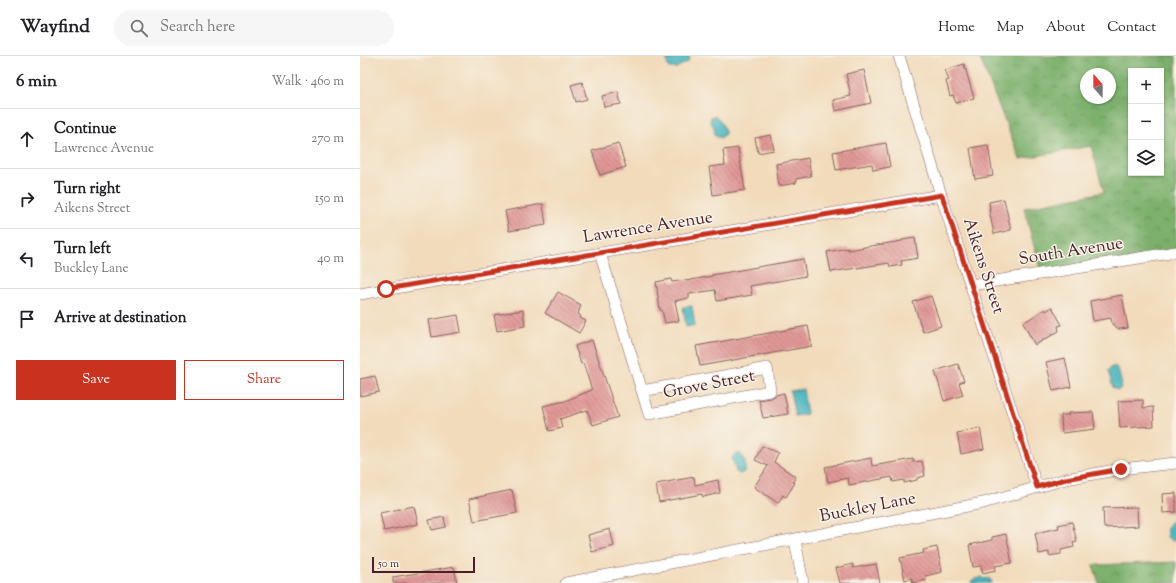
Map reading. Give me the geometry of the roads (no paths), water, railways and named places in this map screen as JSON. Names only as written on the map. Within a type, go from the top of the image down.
[{"type":"street","name":"Aikens Street","points":[[899,56],[942,195],[1037,487]]},
{"type":"street","name":"Lawrence Avenue","points":[[360,294],[942,195]]},
{"type":"street","name":"South Avenue","points":[[972,285],[1176,252]]},
{"type":"street","name":"Grove Street","points":[[600,253],[642,391],[649,414],[770,391],[767,368],[642,391]]},
{"type":"street","name":"Buckley Lane","points":[[566,583],[983,503],[1066,479],[1121,469],[1176,463]]},
{"type":"street","points":[[795,540],[803,583]]},
{"type":"water","points":[[677,56],[690,56],[685,64],[677,68],[669,68],[667,59],[674,59]]},
{"type":"water","points":[[714,116],[720,120],[724,129],[725,134],[721,138],[715,136],[714,127],[710,122],[711,117]]},
{"type":"water","points":[[692,306],[695,325],[686,327],[683,307]]},
{"type":"water","points":[[1115,366],[1118,369],[1122,385],[1120,389],[1117,390],[1113,388],[1108,371],[1110,368]]},
{"type":"water","points":[[803,389],[807,414],[795,416],[790,391]]},
{"type":"water","points":[[737,453],[742,455],[745,463],[744,472],[740,474],[736,472],[732,458]]},
{"type":"water","points":[[1173,521],[1176,523],[1176,540],[1172,541],[1167,537],[1167,530],[1170,522]]},
{"type":"water","points":[[982,577],[985,579],[988,578],[992,583],[971,583],[972,580]]}]
